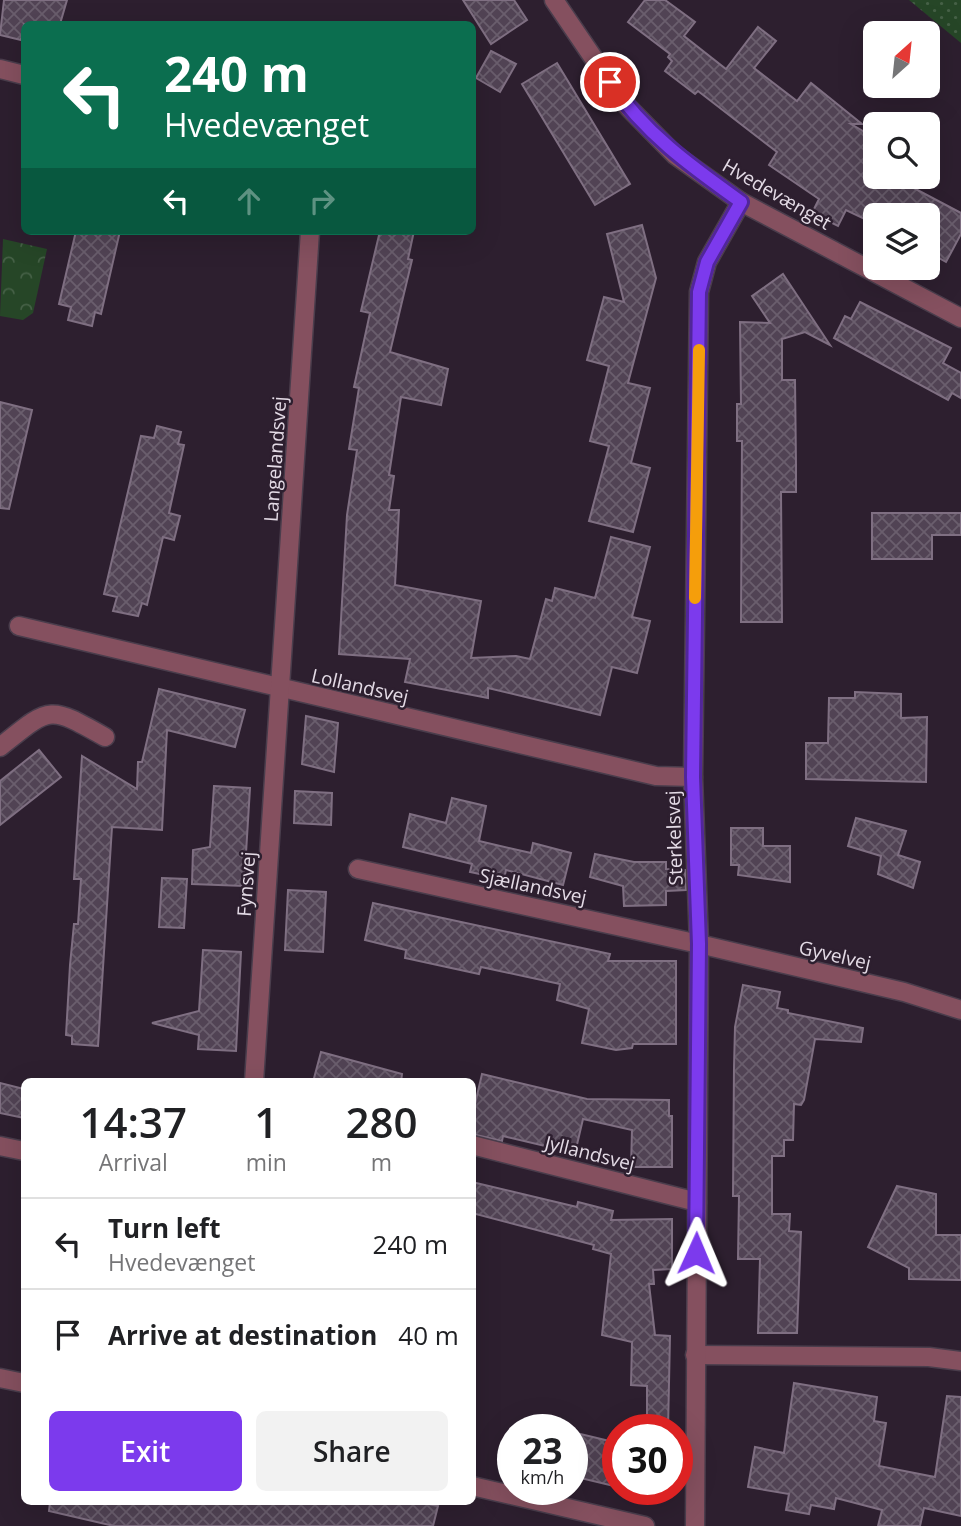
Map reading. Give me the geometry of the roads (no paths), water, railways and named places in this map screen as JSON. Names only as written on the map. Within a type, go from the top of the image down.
[{"type":"street","name":"Hvedevænget","points":[[554,0],[624,103],[675,155],[741,202],[961,318]]},
{"type":"street","points":[[0,69],[21,74]]},
{"type":"street","name":"Sterkelsvej","points":[[695,1526],[699,944],[693,777],[699,292],[707,262],[741,202]]},
{"type":"street","name":"Langelandsvej","points":[[281,689],[310,235]]},
{"type":"street","name":"Lollandsvej","points":[[19,626],[656,776],[693,777]]},
{"type":"street","name":"Fynsvej","points":[[254,1078],[281,689]]},
{"type":"street","points":[[0,747],[40,715],[64,714],[106,737]]},
{"type":"street","name":"Sjællandsvej","points":[[358,869],[699,944]]},
{"type":"street","name":"Gyvelvej","points":[[699,944],[904,992],[961,1010]]},
{"type":"street","points":[[0,1146],[21,1150]]},
{"type":"street","name":"Jyllandsvej","points":[[476,1146],[697,1202]]},
{"type":"street","points":[[695,1356],[929,1357],[961,1361]]},
{"type":"street","points":[[0,1378],[21,1382]]},
{"type":"street","points":[[476,1487],[645,1526]]}]
